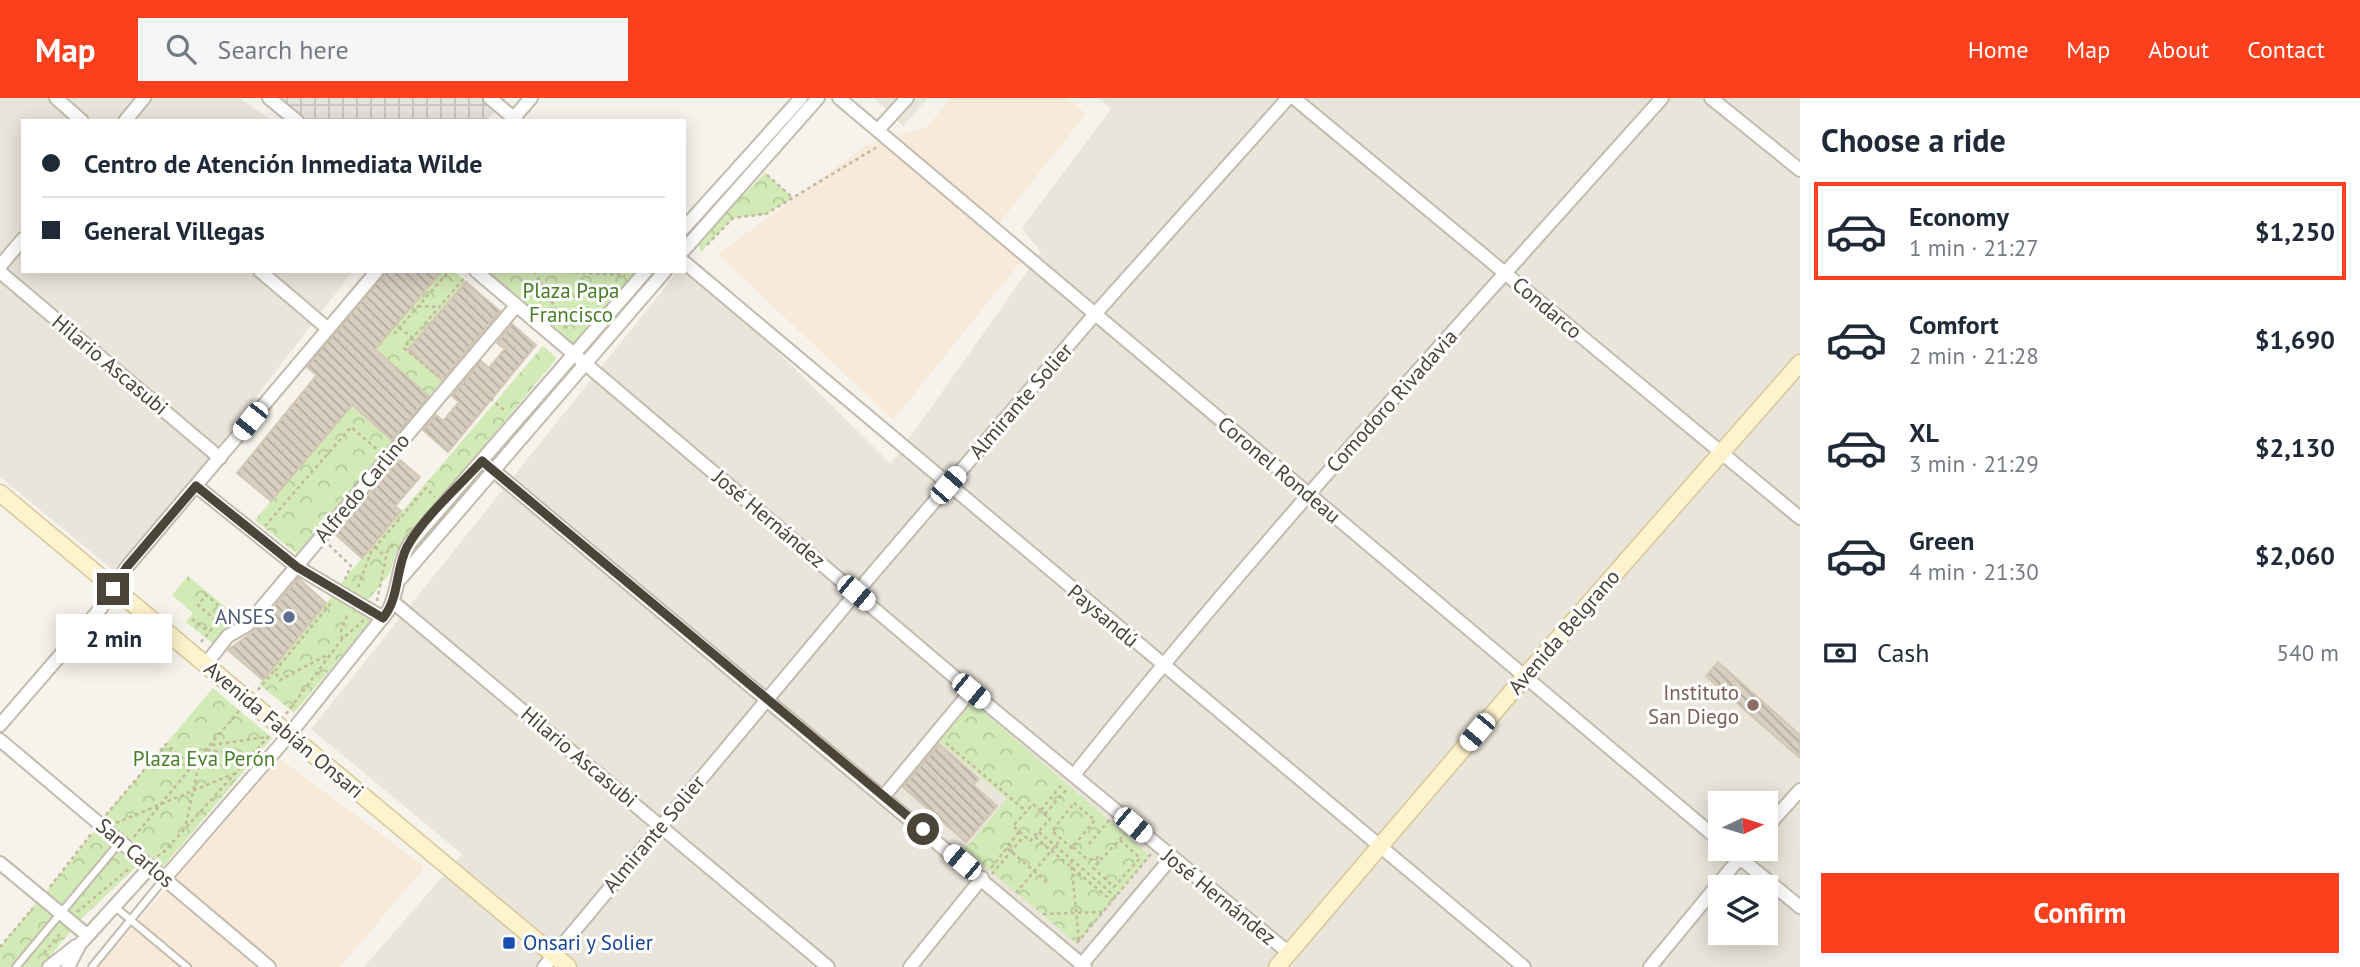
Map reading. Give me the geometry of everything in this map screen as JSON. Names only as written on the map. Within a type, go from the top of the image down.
[{"type":"street","points":[[56,98],[80,119]]},
{"type":"street","points":[[127,119],[144,98]]},
{"type":"street","points":[[270,98],[295,119]]},
{"type":"street","points":[[490,98],[513,119]]},
{"type":"street","points":[[515,119],[531,98]]},
{"type":"street","points":[[686,226],[801,98]]},
{"type":"street","points":[[686,248],[818,98]]},
{"type":"street","name":"Coronel Rondeau","points":[[839,98],[1708,831]]},
{"type":"street","points":[[882,134],[907,98]]},
{"type":"street","name":"Almirante Solier","points":[[549,961],[948,485],[1288,98]]},
{"type":"street","name":"Condarco","points":[[1294,98],[1800,518]]},
{"type":"street","name":"Comodoro Rivadavia","points":[[1074,775],[1161,664],[1662,98]]},
{"type":"street","points":[[1711,98],[1800,170]]},
{"type":"street","points":[[0,266],[21,241]]},
{"type":"street","name":"Paysandú","points":[[686,264],[1524,967]]},
{"type":"street","name":"Hilario Ascasubi","points":[[0,272],[220,458]]},
{"type":"street","points":[[262,273],[327,328]]},
{"type":"street","points":[[0,725],[101,608],[126,568],[375,273]]},
{"type":"street","name":"José Hernández","points":[[478,273],[971,691],[1289,953]]},
{"type":"street","points":[[166,878],[278,732],[377,615],[394,602],[401,562],[410,543],[487,465],[580,359],[644,273]]},
{"type":"street","points":[[487,465],[516,421],[663,273]]},
{"type":"street","name":"Alfredo Carlino","points":[[205,665],[232,632],[247,625],[516,306]]},
{"type":"street","name":"Avenida Belgrano","points":[[1277,967],[1526,675],[1800,363]]},
{"type":"street","points":[[487,465],[1084,965],[1171,858]]},
{"type":"street","points":[[196,486],[297,567],[377,615]]},
{"type":"street","name":"Avenida Fabián Onsari","points":[[0,493],[191,653],[247,701],[278,732],[549,961],[568,967]]},
{"type":"street","name":"Hilario Ascasubi","points":[[394,602],[828,967]]},
{"type":"street","points":[[884,796],[971,691]]},
{"type":"street","name":"San Carlos","points":[[0,740],[107,822],[139,856],[154,861],[166,878],[269,967]]},
{"type":"street","points":[[1778,815],[1800,790]]},
{"type":"street","points":[[68,967],[83,940],[154,861]]},
{"type":"street","points":[[1650,967],[1732,861]]},
{"type":"street","points":[[1749,861],[1800,907]]},
{"type":"street","points":[[0,863],[66,916],[83,940]]},
{"type":"street","points":[[910,967],[984,880]]},
{"type":"street","points":[[45,962],[83,940]]},
{"type":"lane","points":[[16,967],[66,916],[127,841]]},
{"type":"lane","points":[[92,967],[166,878]]},
{"type":"lane","points":[[114,906],[187,967]]},
{"type":"path","points":[[686,264],[733,218],[766,214],[878,146],[882,134]]},
{"type":"path","points":[[765,173],[793,198]]},
{"type":"path","points":[[394,334],[447,273]]},
{"type":"path","points":[[448,384],[404,348],[468,273]]},
{"type":"path","points":[[535,273],[573,339],[563,331]]},
{"type":"path","points":[[588,273],[628,275]]},
{"type":"path","points":[[620,283],[628,275]]},
{"type":"path","points":[[418,306],[439,307]]},
{"type":"path","points":[[399,328],[412,338]]},
{"type":"path","points":[[480,388],[516,421]]},
{"type":"path","points":[[257,536],[351,427],[387,458]]},
{"type":"path","points":[[362,577],[375,547],[426,488]]},
{"type":"path","points":[[127,841],[339,592],[351,566],[321,538]]},
{"type":"path","points":[[274,671],[280,680],[332,653],[377,615],[386,557],[395,543]]},
{"type":"path","points":[[375,547],[391,561]]},
{"type":"path","points":[[191,653],[218,622],[226,612],[206,595],[198,605],[218,622],[232,632]]},
{"type":"path","points":[[192,619],[209,632]]},
{"type":"path","points":[[154,861],[252,755],[278,732],[332,653]]},
{"type":"path","points":[[210,745],[278,732]]},
{"type":"path","points":[[936,734],[1026,811]]},
{"type":"path","points":[[0,947],[107,822],[166,744],[192,766]]},
{"type":"path","points":[[206,750],[252,755]]},
{"type":"path","points":[[185,826],[201,756]]},
{"type":"path","points":[[107,822],[236,773]]},
{"type":"path","points":[[1041,810],[1074,775]]},
{"type":"path","points":[[1045,814],[1074,775]]},
{"type":"path","points":[[1073,847],[1095,820],[1074,803],[1052,831],[1088,860],[1102,857]]},
{"type":"path","points":[[1049,820],[1030,841],[1013,827],[1033,804],[1056,826]]},
{"type":"path","points":[[1089,844],[1116,811]]},
{"type":"path","points":[[45,962],[66,916],[128,869],[145,847],[127,841],[107,822]]},
{"type":"path","points":[[984,880],[1019,832]]},
{"type":"path","points":[[1039,832],[1116,897]]},
{"type":"path","points":[[984,880],[1024,836]]},
{"type":"path","points":[[1035,837],[1112,901]]},
{"type":"path","points":[[1009,901],[1061,839]]},
{"type":"path","points":[[1118,839],[1140,858],[1114,887],[1093,868],[1102,857],[1118,839]]},
{"type":"path","points":[[1069,953],[1158,846]]},
{"type":"path","points":[[1007,848],[1048,883]]},
{"type":"path","points":[[1072,860],[1074,911],[1084,965]]},
{"type":"path","points":[[1099,883],[1104,877]]},
{"type":"path","points":[[1025,915],[1074,911],[1103,912]]},
{"type":"shaded area","points":[[0,98],[239,98],[270,119],[21,119],[21,273],[351,273],[119,575],[0,477]]},
{"type":"shaded area","points":[[277,98],[506,98],[488,119],[305,119]]},
{"type":"shaded area","points":[[874,98],[928,98],[903,126]]},
{"type":"shaded area","points":[[951,98],[1068,98],[1086,114],[989,236],[1023,259],[893,420],[718,254],[865,146],[927,127]]},
{"type":"shaded area","points":[[1099,98],[1800,98],[1800,967],[364,967],[462,854],[311,729],[676,273],[686,273],[686,261],[891,464],[1041,252],[1022,228],[1111,109]]},
{"type":"shaded area","points":[[280,759],[425,867],[340,967],[98,967]]},
{"type":"green space","points":[[765,173],[793,198],[766,214],[733,218],[701,252],[697,242]]},
{"type":"green space","points":[[440,273],[456,273],[466,282],[408,349],[443,380],[429,396],[375,349]]},
{"type":"green space","name":"Plaza Papa Francisco","points":[[488,273],[638,273],[575,347]]},
{"type":"green space","points":[[543,346],[557,358],[396,552],[390,573],[368,600],[341,583]]},
{"type":"green space","points":[[351,406],[398,446],[303,559],[255,520]]},
{"type":"green space","points":[[188,576],[247,625],[218,648],[186,622],[193,613],[172,595]]},
{"type":"green space","points":[[333,595],[372,619],[294,713],[259,684]]},
{"type":"green space","name":"Plaza Eva Perón","points":[[213,688],[272,738],[163,867],[104,817]]},
{"type":"green space","points":[[971,701],[1150,856],[1077,944],[965,849],[1007,799],[939,741]]},
{"type":"green space","points":[[94,831],[133,863],[135,868],[80,920],[46,892]]},
{"type":"green space","points":[[37,902],[71,931],[41,967],[0,967],[0,947]]},
{"type":"building","points":[[384,273],[440,273],[375,349],[429,396],[392,440],[352,405],[271,501],[237,473],[317,375],[307,367]]},
{"type":"building","points":[[466,282],[500,311],[442,380],[408,350]]},
{"type":"building","points":[[512,324],[536,345],[448,452],[423,430],[436,415],[443,421],[459,402],[452,396],[481,361],[489,368],[505,349],[497,343]]},
{"type":"building","points":[[399,459],[420,477],[395,506],[401,511],[362,558],[336,535]]},
{"type":"building","name":"ANSES","points":[[298,578],[326,603],[263,680],[228,650],[254,631]]},
{"type":"building","name":"Instituto San Diego","points":[[1718,662],[1800,735],[1800,758],[1706,676]]},
{"type":"building","points":[[939,744],[979,779],[973,785],[997,806],[966,842],[903,787]]},
{"type":"place","name":"ANSES","points":[[289,617]]},
{"type":"place","name":"Instituto San Diego","points":[[1753,705]]},
{"type":"place","name":"Onsari y Solier","points":[[509,943]]},
{"type":"route","points":[[113,589],[126,568],[196,486],[297,567],[383,618],[394,602],[405,550],[482,461],[923,829]]}]
